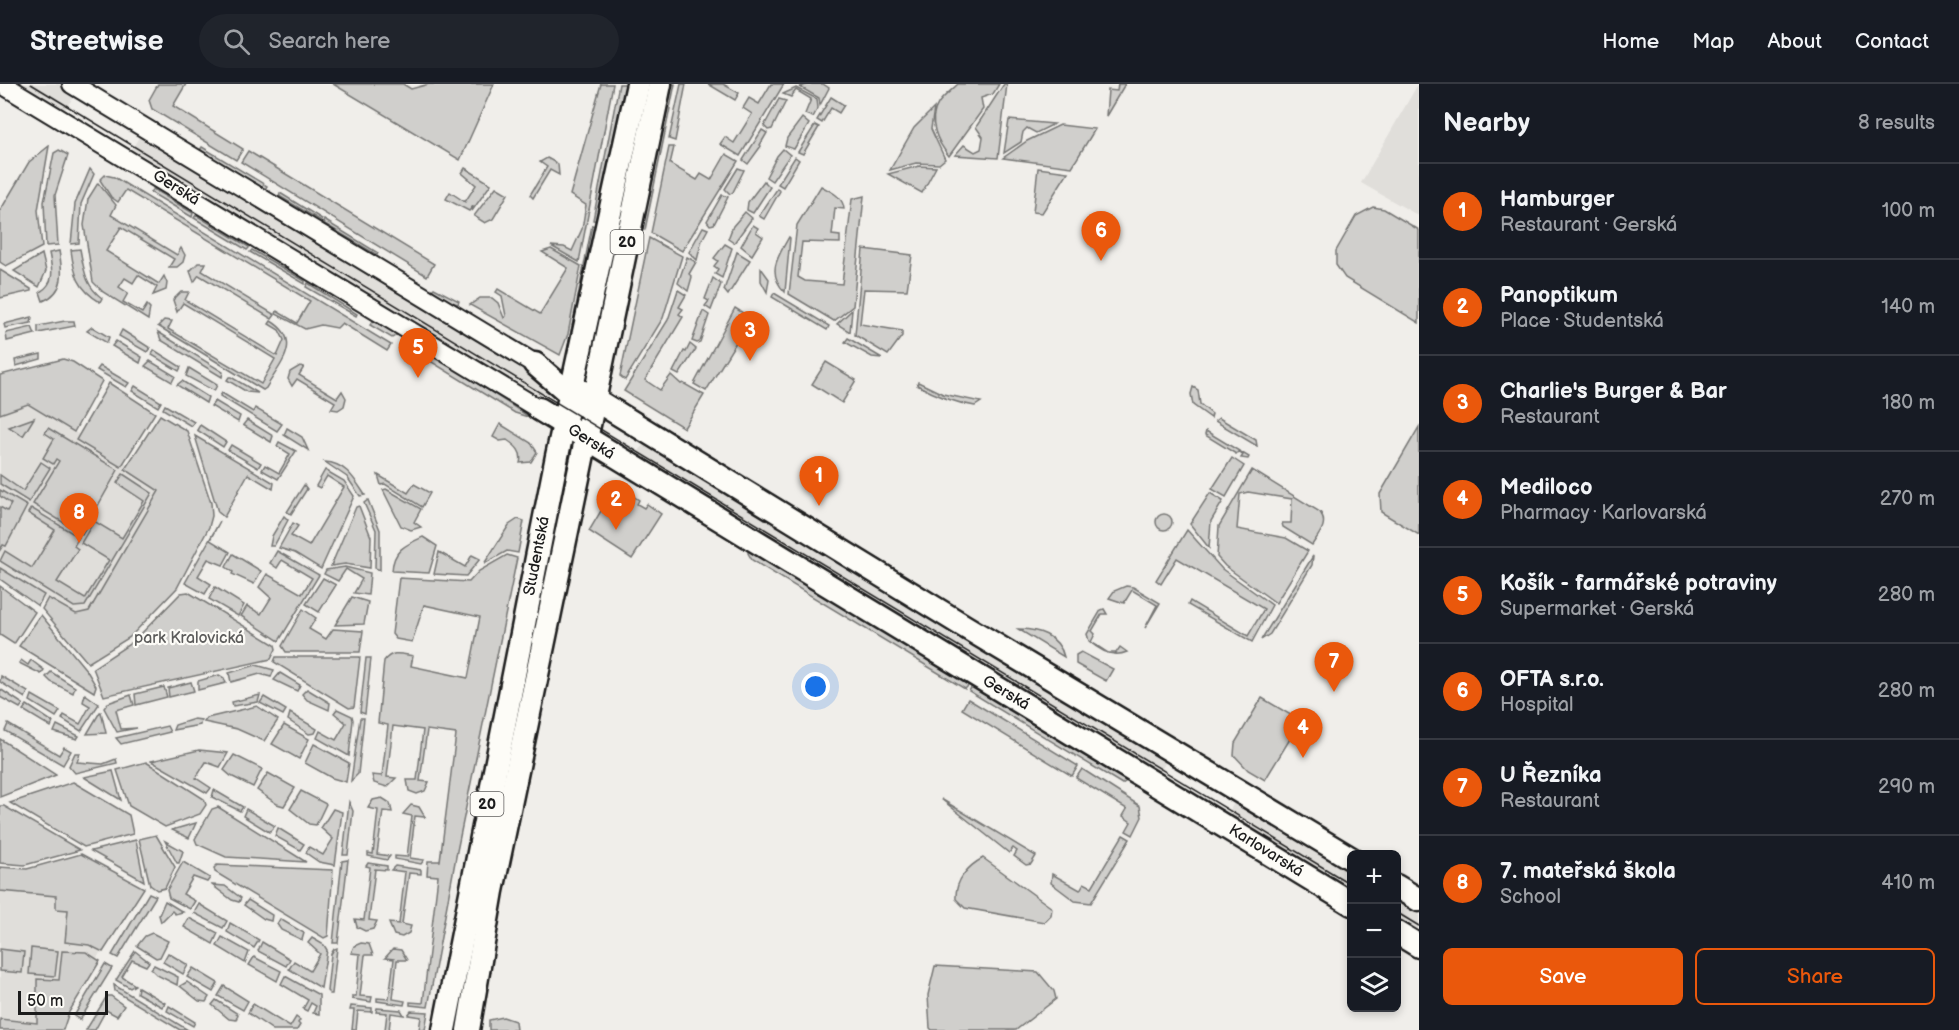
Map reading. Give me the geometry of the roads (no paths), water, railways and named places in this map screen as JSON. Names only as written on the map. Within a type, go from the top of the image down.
[{"type":"main road","name":"20","points":[[578,360],[638,84]]},
{"type":"main road","name":"Studentská","points":[[444,1030],[558,453],[600,371],[660,84]]},
{"type":"main road","points":[[535,364],[563,373],[572,368],[578,360]]},
{"type":"main road","points":[[578,360],[580,413]]},
{"type":"main road","points":[[535,364],[580,413]]},
{"type":"main road","points":[[600,371],[599,389],[604,399],[626,417],[964,626],[1347,856]]},
{"type":"main road","name":"Gerská","points":[[539,409],[580,413],[629,466],[1180,798]]},
{"type":"main road","points":[[539,409],[549,418],[555,431],[558,453]]},
{"type":"main road","points":[[580,413],[607,410],[626,417]]},
{"type":"main road","name":"Studentská","points":[[468,1030],[492,891],[580,468],[580,413]]},
{"type":"main road","points":[[580,468],[600,458],[629,466]]},
{"type":"main road","name":"Karlovarská","points":[[1180,798],[1347,901]]},
{"type":"main road","points":[[1401,889],[1419,900]]},
{"type":"main road","points":[[1401,935],[1419,946]]},
{"type":"street","name":"Gerská","points":[[2,84],[539,409]]},
{"type":"street","points":[[72,84],[535,364]]},
{"type":"tram line","points":[[31,84],[1347,882]]},
{"type":"tram line","points":[[1401,915],[1419,926]]},
{"type":"place","name":"OFTA s.r.o.","points":[[1101,261]]},
{"type":"place","name":"Charlie's Burger & Bar","points":[[750,361]]},
{"type":"place","name":"Košík - farmářské potraviny","points":[[418,378]]},
{"type":"place","name":"Hamburger","points":[[819,506]]},
{"type":"place","name":"Panoptikum","points":[[616,530]]},
{"type":"place","name":"7. mateřská škola","points":[[79,543]]},
{"type":"place","name":"U Řezníka","points":[[1334,692]]},
{"type":"place","name":"Mediloco","points":[[1303,758]]},
{"type":"park label","name":"park Kralovická","points":[[189,638]]}]
